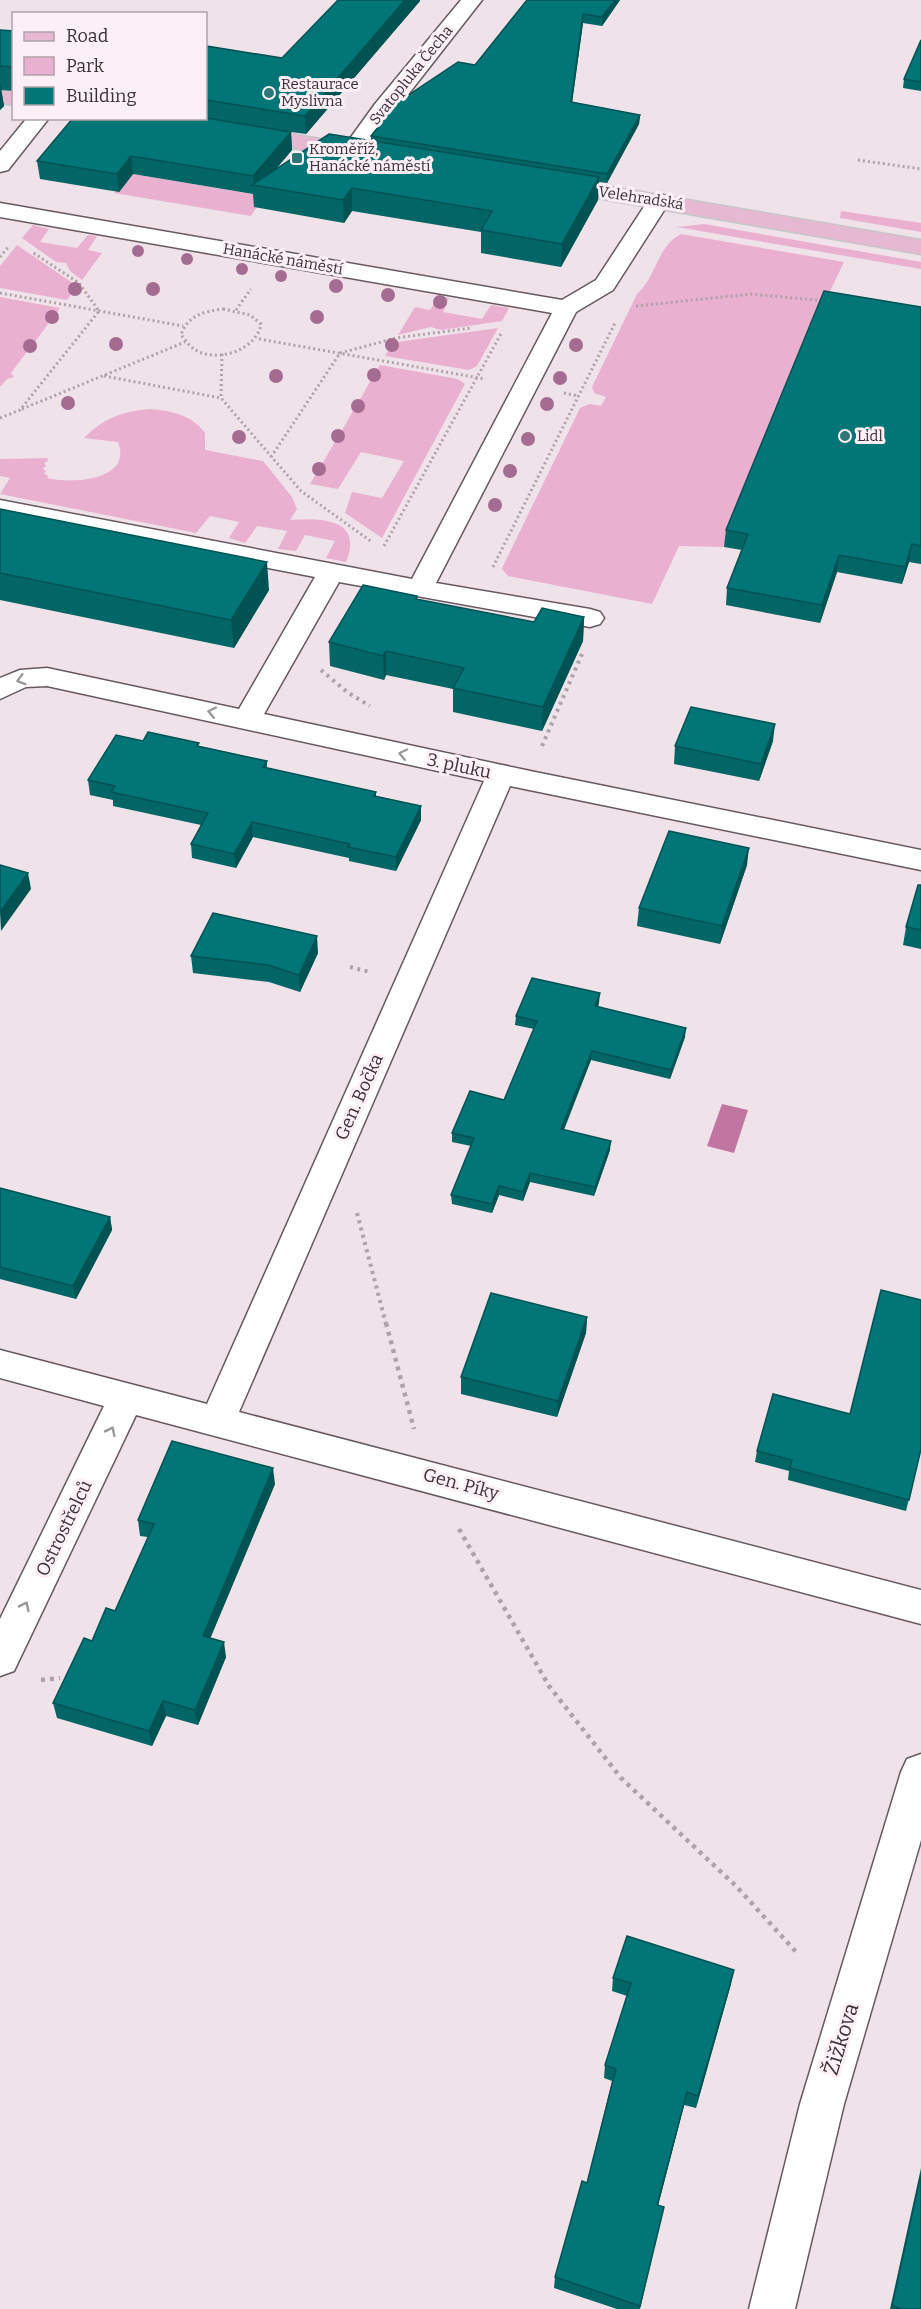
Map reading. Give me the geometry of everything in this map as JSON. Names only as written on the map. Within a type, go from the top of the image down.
[{"type":"main road","points":[[227,131],[376,155]]},
{"type":"main road","name":"Velehradská","points":[[529,180],[921,247]]},
{"type":"street","name":"Svatopluka Čecha","points":[[352,151],[383,109],[472,0]]},
{"type":"street","points":[[0,165],[37,120]]},
{"type":"street","points":[[420,589],[566,308],[605,285],[659,201]]},
{"type":"street","name":"Hanácké náměstí","points":[[0,210],[566,308]]},
{"type":"street","points":[[0,508],[420,589],[586,618]]},
{"type":"street","points":[[247,720],[331,572]]},
{"type":"street","name":"3. pluku","points":[[0,690],[20,679],[47,677],[501,775],[921,860]]},
{"type":"street","name":"Gen. Bočka","points":[[218,1419],[501,775]]},
{"type":"street","name":"Gen. Píky","points":[[0,1364],[218,1419],[921,1607]]},
{"type":"street","name":"Ostrostřelců","points":[[0,1659],[128,1396]]},
{"type":"street","name":"Žižkova","points":[[772,2309],[822,2104],[921,1772]]},
{"type":"path","points":[[858,160],[921,169]]},
{"type":"path","points":[[905,173],[906,167]]},
{"type":"path","points":[[23,246],[79,283],[99,310]]},
{"type":"path","points":[[0,293],[183,326]]},
{"type":"path","points":[[633,306],[752,294],[835,302]]},
{"type":"path","points":[[20,410],[99,310]]},
{"type":"path","points":[[210,310],[237,310],[256,319],[261,325],[262,332],[259,339],[237,352],[222,354],[201,351],[185,342],[181,334],[183,326],[189,320],[210,310]]},
{"type":"path","points":[[382,550],[507,323]]},
{"type":"path","points":[[259,339],[578,396]]},
{"type":"path","points":[[0,418],[185,342]]},
{"type":"path","points":[[221,398],[222,354]]},
{"type":"path","points":[[271,456],[340,354]]},
{"type":"path","points":[[104,376],[221,398],[301,491],[373,543]]},
{"type":"path","points":[[541,748],[590,635],[586,618]]},
{"type":"path","points":[[289,645],[347,692],[374,708]]},
{"type":"path","points":[[355,1206],[414,1429]]},
{"type":"path","points":[[456,1523],[549,1686],[621,1778],[736,1886],[798,1954]]},
{"type":"green space","points":[[133,174],[264,196],[251,216],[114,193]]},
{"type":"green space","points":[[841,211],[921,223],[921,232],[840,218]]},
{"type":"green space","points":[[704,224],[921,262],[921,269],[677,227]]},
{"type":"green space","points":[[33,225],[49,229],[40,242],[77,248],[88,235],[97,236],[88,250],[102,253],[82,280],[70,271],[66,263],[56,262],[22,238]]},
{"type":"green space","points":[[681,234],[844,262],[822,308],[724,547],[679,546],[652,604],[508,576],[502,569],[503,566],[580,408],[590,404],[601,406],[606,397],[594,393],[592,387],[637,294],[649,279],[667,246]]},
{"type":"green space","points":[[17,245],[80,290],[73,292],[67,300],[0,288],[0,266]]},
{"type":"green space","points":[[439,296],[449,298],[443,312],[482,319],[491,305],[509,308],[502,321],[441,330],[431,327],[398,335],[415,307],[430,310]]},
{"type":"green space","points":[[0,297],[60,308],[56,314],[58,318],[51,320],[34,343],[36,347],[29,349],[11,373],[14,377],[7,379],[0,387]]},
{"type":"green space","points":[[498,328],[477,366],[469,370],[385,356],[390,348],[387,344],[390,343]]},
{"type":"green space","points":[[380,365],[458,379],[465,384],[382,538],[345,513],[352,492],[382,498],[404,461],[361,452],[338,489],[310,484],[317,472],[314,468],[321,466],[336,440],[333,436],[340,434],[354,409],[351,405],[358,403],[372,378],[369,374],[376,372]]},
{"type":"green space","points":[[151,409],[174,413],[194,422],[205,433],[205,450],[263,461],[292,497],[297,509],[290,520],[326,521],[344,529],[349,537],[350,547],[346,562],[326,558],[335,541],[305,535],[296,551],[278,549],[287,531],[257,526],[245,543],[229,538],[239,522],[210,516],[196,533],[0,494],[10,478],[0,476],[0,459],[47,458],[48,461],[44,463],[46,466],[43,469],[46,471],[44,473],[48,476],[47,478],[58,480],[84,480],[108,472],[117,465],[120,455],[118,442],[84,438],[99,425],[114,417]]},
{"type":"shaded area","points":[[722,1104],[748,1110],[734,1153],[707,1146]]},
{"type":"building","points":[[338,0],[405,0],[305,116],[207,100],[207,46],[282,58]]},
{"type":"building","points":[[527,0],[615,0],[602,17],[583,14],[571,102],[640,115],[607,174],[371,136],[398,102],[458,62],[475,65]]},
{"type":"building","points":[[0,30],[12,31],[12,67],[0,66]]},
{"type":"building","points":[[921,40],[921,82],[904,79]]},
{"type":"building","points":[[207,118],[291,132],[253,176],[131,156],[117,174],[37,161],[71,120],[207,120]]},
{"type":"building","points":[[329,134],[599,177],[562,244],[481,230],[492,211],[352,188],[343,200],[252,185]]},
{"type":"building","name":"Lidl","points":[[824,291],[921,307],[921,546],[912,544],[905,567],[839,555],[822,605],[727,588],[748,534],[726,530]]},
{"type":"building","points":[[0,509],[267,562],[231,620],[0,573]]},
{"type":"building","points":[[363,585],[417,596],[416,599],[534,622],[542,608],[584,617],[543,707],[453,688],[464,668],[386,651],[383,656],[329,642]]},
{"type":"building","points":[[691,707],[775,724],[761,764],[675,746]]},
{"type":"building","points":[[148,732],[199,743],[197,746],[267,761],[263,767],[376,792],[374,796],[421,806],[396,857],[252,822],[234,854],[191,844],[208,813],[111,792],[115,786],[88,780],[116,735],[143,741]]},
{"type":"building","points":[[669,831],[749,848],[722,926],[639,908]]},
{"type":"building","points":[[0,865],[28,873],[0,912]]},
{"type":"building","points":[[918,885],[921,885],[921,930],[906,927]]},
{"type":"building","points":[[213,913],[317,936],[299,975],[268,965],[191,956]]},
{"type":"building","points":[[532,978],[600,993],[595,1006],[686,1028],[671,1070],[592,1051],[561,1129],[611,1141],[595,1187],[530,1173],[523,1192],[499,1186],[492,1204],[451,1195],[474,1138],[452,1133],[470,1091],[504,1100],[537,1021],[516,1016]]},
{"type":"building","points":[[0,1188],[110,1217],[73,1286],[0,1267]]},
{"type":"building","points":[[881,1290],[921,1300],[921,1449],[909,1500],[790,1468],[792,1460],[757,1451],[773,1394],[850,1414]]},
{"type":"building","points":[[491,1293],[587,1317],[558,1401],[461,1377]]},
{"type":"building","points":[[172,1441],[273,1468],[203,1636],[224,1642],[195,1710],[163,1701],[149,1731],[53,1703],[84,1638],[92,1641],[106,1608],[115,1611],[154,1524],[138,1520]]},
{"type":"building","points":[[627,1936],[734,1970],[698,2096],[687,2092],[657,2205],[664,2207],[640,2306],[555,2277],[582,2181],[587,2183],[616,2069],[605,2065],[631,1983],[613,1978]]},
{"type":"building","points":[[921,2174],[921,2309],[901,2309],[892,2306]]},
{"type":"place","name":"Restaurace Myslivna","points":[[269,93]]},
{"type":"place","name":"Kroměříž, Hanácké náměstí","points":[[297,158]]},
{"type":"place","name":"Lidl","points":[[845,436]]}]
